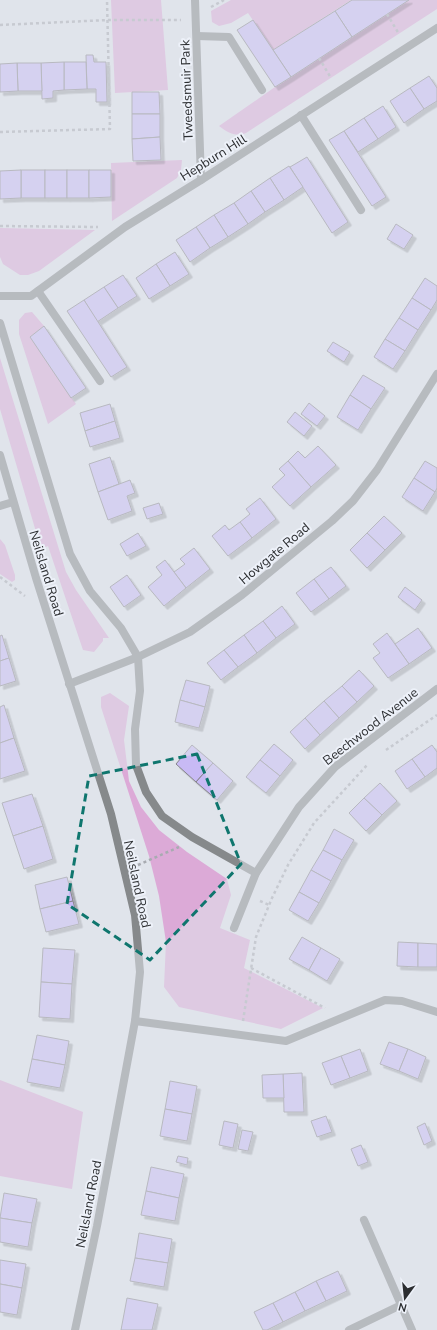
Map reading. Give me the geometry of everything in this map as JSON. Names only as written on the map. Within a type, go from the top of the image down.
[{"type":"street","name":"Tweedsmuir Park","points":[[195,0],[201,180]]},
{"type":"street","name":"Hepburn Hill","points":[[0,296],[31,296],[125,227],[201,180],[437,28]]},
{"type":"street","points":[[197,36],[229,37],[262,90]]},
{"type":"street","points":[[301,115],[361,210]]},
{"type":"street","points":[[38,290],[100,381]]},
{"type":"street","points":[[0,323],[70,554],[90,592],[121,628],[138,657],[140,690],[135,729],[136,765],[146,792],[162,816],[196,840],[256,873]]},
{"type":"street","name":"Howgate Road","points":[[69,684],[138,657],[190,632],[235,600],[332,521],[353,501],[377,470],[437,374]]},
{"type":"street","name":"Neilsland Road","points":[[0,455],[69,684],[111,814],[135,916],[140,972],[134,1021],[97,1226],[75,1330]]},
{"type":"street","points":[[0,506],[13,502]]},
{"type":"street","name":"Beechwood Avenue","points":[[234,928],[256,873],[298,807],[335,767],[437,689]]},
{"type":"street","points":[[134,1021],[286,1041],[385,1000],[402,1001],[437,1012]]},
{"type":"street","points":[[364,1220],[412,1330]]},
{"type":"street","points":[[349,1330],[401,1305]]},
{"type":"path","points":[[0,132],[110,129],[107,0]]},
{"type":"path","points":[[387,14],[406,48]]},
{"type":"path","points":[[0,25],[108,20],[196,20]]},
{"type":"path","points":[[319,58],[339,91]]},
{"type":"path","points":[[0,226],[125,227]]},
{"type":"path","points":[[380,754],[437,715]]},
{"type":"path","points":[[241,1035],[256,937],[272,898],[288,865],[314,823],[369,762]]},
{"type":"path","points":[[125,871],[196,840]]},
{"type":"path","points":[[251,968],[343,1017]]},
{"type":"highlighted area","points":[[197,754],[241,864],[150,960],[67,904],[89,776]]},
{"type":"shaded area","points":[[111,0],[161,0],[168,90],[115,93]]},
{"type":"shaded area","points":[[231,0],[351,0],[273,50],[248,13],[231,23],[219,26],[212,22],[211,11]]},
{"type":"shaded area","points":[[409,0],[437,0],[437,9],[246,133],[239,135],[232,134],[219,126],[275,87]]},
{"type":"shaded area","points":[[182,160],[181,170],[177,178],[112,221],[111,163]]},
{"type":"shaded area","points":[[0,228],[95,230],[39,271],[28,275],[20,275],[3,264],[0,257]]},
{"type":"shaded area","points":[[32,312],[44,326],[30,337],[76,404],[48,424],[19,334],[19,320],[25,313]]},
{"type":"shaded area","points":[[0,358],[66,572],[76,590],[109,638],[103,638],[103,641],[94,652],[83,650],[48,546],[41,549],[0,409]]},
{"type":"shaded area","points":[[0,539],[5,545],[15,575],[15,580],[12,582],[0,574]]},
{"type":"shaded area","points":[[110,693],[129,706],[124,740],[129,781],[141,807],[159,830],[187,852],[227,879],[231,895],[220,928],[250,940],[244,968],[323,1008],[281,1029],[179,1007],[164,987],[166,942],[159,896],[149,856],[101,707],[101,697]]},
{"type":"shaded area","points":[[0,1080],[83,1112],[72,1189],[0,1176]]},
{"type":"building","points":[[352,0],[409,0],[352,37],[335,11]]},
{"type":"building","points":[[335,11],[352,37],[291,77],[273,50]]},
{"type":"building","points":[[253,20],[291,77],[275,87],[237,30]]},
{"type":"building","points":[[86,55],[93,55],[94,62],[106,62],[107,102],[96,102],[96,89],[87,89]]},
{"type":"building","points":[[64,62],[86,62],[87,89],[64,90]]},
{"type":"building","points":[[64,62],[64,90],[53,91],[53,98],[42,99],[41,63]]},
{"type":"building","points":[[17,63],[41,63],[42,91],[18,91]]},
{"type":"building","points":[[17,63],[18,91],[0,92],[0,64]]},
{"type":"building","points":[[429,76],[437,88],[437,101],[424,109],[410,88]]},
{"type":"building","points":[[410,88],[424,109],[404,123],[390,101]]},
{"type":"building","points":[[132,92],[159,92],[160,114],[132,114]]},
{"type":"building","points":[[383,106],[396,127],[378,139],[364,118]]},
{"type":"building","points":[[132,114],[160,114],[160,137],[132,139]]},
{"type":"building","points":[[364,118],[378,139],[358,152],[344,131]]},
{"type":"building","points":[[344,131],[386,197],[372,206],[329,140]]},
{"type":"building","points":[[160,137],[161,160],[133,161],[132,139]]},
{"type":"building","points":[[307,157],[348,222],[332,233],[290,167]]},
{"type":"building","points":[[289,166],[303,187],[284,200],[270,178]]},
{"type":"building","points":[[21,170],[45,170],[45,198],[21,198]]},
{"type":"building","points":[[21,170],[21,198],[0,199],[0,171]]},
{"type":"building","points":[[45,170],[67,170],[67,198],[45,198]]},
{"type":"building","points":[[67,170],[89,170],[89,198],[67,198]]},
{"type":"building","points":[[89,170],[111,170],[111,197],[89,198]]},
{"type":"building","points":[[270,178],[284,200],[265,212],[251,191]]},
{"type":"building","points":[[251,191],[265,212],[248,224],[234,203]]},
{"type":"building","points":[[234,203],[248,224],[228,237],[214,215]]},
{"type":"building","points":[[214,215],[228,237],[210,248],[196,227]]},
{"type":"building","points":[[396,224],[413,235],[404,249],[387,239]]},
{"type":"building","points":[[196,227],[210,248],[190,262],[176,240]]},
{"type":"building","points":[[175,252],[189,274],[170,286],[156,264]]},
{"type":"building","points":[[156,264],[170,286],[149,299],[136,278]]},
{"type":"building","points":[[123,275],[137,296],[118,308],[104,287]]},
{"type":"building","points":[[425,278],[437,286],[437,300],[431,310],[412,298]]},
{"type":"building","points":[[104,287],[118,308],[97,322],[84,300]]},
{"type":"building","points":[[412,298],[431,310],[418,330],[399,318]]},
{"type":"building","points":[[84,300],[127,367],[111,377],[67,311]]},
{"type":"building","points":[[399,318],[418,330],[405,351],[385,339]]},
{"type":"building","points":[[44,326],[86,388],[71,398],[30,337]]},
{"type":"building","points":[[385,339],[405,351],[393,369],[374,357]]},
{"type":"building","points":[[333,342],[350,352],[344,362],[327,351]]},
{"type":"building","points":[[363,375],[385,388],[371,409],[350,395]]},
{"type":"building","points":[[350,395],[371,409],[358,430],[337,417]]},
{"type":"building","points":[[309,403],[325,416],[317,426],[301,414]]},
{"type":"building","points":[[110,404],[115,421],[85,431],[80,413]]},
{"type":"building","points":[[295,412],[312,426],[304,436],[287,422]]},
{"type":"building","points":[[115,421],[120,438],[90,447],[85,431]]},
{"type":"building","points":[[318,446],[336,465],[311,487],[288,461],[298,451],[305,458]]},
{"type":"building","points":[[110,457],[119,484],[98,492],[89,464]]},
{"type":"building","points":[[288,461],[311,487],[290,506],[272,487],[285,475],[279,469]]},
{"type":"building","points":[[425,461],[437,468],[437,488],[435,492],[414,478]]},
{"type":"building","points":[[414,478],[435,492],[423,511],[402,497]]},
{"type":"building","points":[[130,480],[135,493],[127,496],[132,511],[108,520],[98,492]]},
{"type":"building","points":[[260,498],[276,519],[252,538],[240,522],[250,514],[246,509]]},
{"type":"building","points":[[159,503],[163,514],[147,519],[143,508]]},
{"type":"building","points":[[384,516],[402,533],[385,550],[367,533]]},
{"type":"building","points":[[240,522],[252,538],[228,556],[212,536],[225,525],[229,530]]},
{"type":"building","points":[[138,533],[146,546],[127,556],[120,544]]},
{"type":"building","points":[[367,533],[385,550],[367,568],[350,550]]},
{"type":"building","points":[[194,548],[210,569],[186,588],[174,572],[185,564],[180,559]]},
{"type":"building","points":[[165,560],[186,588],[164,606],[148,587],[162,575],[156,567]]},
{"type":"building","points":[[331,567],[346,586],[329,599],[314,579]]},
{"type":"building","points":[[127,575],[141,595],[124,607],[110,587]]},
{"type":"building","points":[[314,579],[329,599],[311,612],[296,593]]},
{"type":"building","points":[[405,587],[422,600],[415,610],[398,597]]},
{"type":"building","points":[[282,606],[295,624],[276,638],[263,621]]},
{"type":"building","points":[[263,621],[276,638],[257,653],[244,635]]},
{"type":"building","points":[[418,628],[432,648],[409,664],[395,644]]},
{"type":"building","points":[[387,633],[409,664],[388,678],[373,658],[380,653],[373,644]]},
{"type":"building","points":[[2,635],[9,658],[0,661],[0,636]]},
{"type":"building","points":[[244,635],[257,653],[238,667],[224,650]]},
{"type":"building","points":[[224,650],[238,667],[221,680],[207,663]]},
{"type":"building","points":[[9,658],[16,681],[0,686],[0,661]]},
{"type":"building","points":[[359,670],[374,686],[357,702],[342,686]]},
{"type":"building","points":[[186,680],[210,686],[205,707],[180,700]]},
{"type":"building","points":[[342,686],[357,702],[339,718],[324,701]]},
{"type":"building","points":[[180,700],[205,707],[199,728],[175,722]]},
{"type":"building","points":[[324,701],[339,718],[320,735],[305,718]]},
{"type":"building","points":[[4,705],[14,738],[0,743],[0,707]]},
{"type":"building","points":[[305,718],[320,735],[305,749],[290,732]]},
{"type":"building","points":[[14,738],[25,771],[0,779],[0,743]]},
{"type":"building","points":[[274,744],[293,760],[280,776],[260,760]]},
{"type":"building","points":[[192,745],[213,763],[196,782],[176,764]]},
{"type":"building","points":[[432,745],[437,752],[437,768],[425,777],[412,759]]},
{"type":"building","points":[[412,759],[425,777],[407,789],[395,771]]},
{"type":"building","points":[[260,760],[280,776],[266,793],[246,777]]},
{"type":"building","points":[[213,763],[233,781],[217,800],[196,782]]},
{"type":"building","points":[[380,783],[397,801],[382,815],[364,798]]},
{"type":"building","points":[[32,794],[43,826],[13,836],[2,803]]},
{"type":"building","points":[[364,798],[382,815],[366,831],[349,813]]},
{"type":"building","points":[[43,826],[53,859],[24,869],[13,836]]},
{"type":"building","points":[[334,829],[354,840],[342,860],[323,850]]},
{"type":"building","points":[[323,850],[342,860],[331,881],[311,870]]},
{"type":"building","points":[[311,870],[331,881],[319,903],[299,892]]},
{"type":"building","points":[[67,877],[73,901],[40,909],[35,885]]},
{"type":"building","points":[[299,892],[319,903],[308,921],[289,910]]},
{"type":"building","points":[[73,901],[79,924],[46,932],[40,909]]},
{"type":"building","points":[[302,937],[321,948],[309,970],[289,959]]},
{"type":"building","points":[[398,942],[418,943],[418,967],[397,966]]},
{"type":"building","points":[[418,943],[437,944],[437,967],[418,967]]},
{"type":"building","points":[[43,948],[75,950],[72,984],[41,982]]},
{"type":"building","points":[[321,948],[340,959],[327,981],[309,970]]},
{"type":"building","points":[[41,982],[72,984],[70,1019],[39,1017]]},
{"type":"building","points":[[37,1035],[69,1041],[65,1065],[32,1059]]},
{"type":"building","points":[[389,1042],[408,1049],[399,1071],[380,1064]]},
{"type":"building","points":[[360,1049],[368,1071],[350,1078],[341,1056]]},
{"type":"building","points":[[408,1049],[426,1057],[418,1079],[399,1071]]},
{"type":"building","points":[[341,1056],[350,1078],[331,1085],[322,1063]]},
{"type":"building","points":[[32,1059],[65,1065],[60,1088],[27,1082]]},
{"type":"building","points":[[302,1073],[304,1112],[284,1112],[283,1074]]},
{"type":"building","points":[[283,1074],[284,1098],[263,1098],[262,1075]]},
{"type":"building","points":[[170,1081],[197,1086],[192,1114],[165,1109]]},
{"type":"building","points":[[165,1109],[192,1114],[187,1141],[160,1136]]},
{"type":"building","points":[[326,1116],[332,1132],[317,1137],[311,1121]]},
{"type":"building","points":[[224,1121],[238,1124],[233,1148],[219,1145]]},
{"type":"building","points":[[425,1123],[432,1141],[424,1145],[417,1127]]},
{"type":"building","points":[[242,1130],[253,1132],[248,1151],[238,1149]]},
{"type":"building","points":[[361,1145],[368,1162],[358,1166],[351,1149]]},
{"type":"building","points":[[178,1156],[188,1158],[187,1165],[176,1162]]},
{"type":"building","points":[[151,1167],[184,1174],[179,1198],[146,1191]]},
{"type":"building","points":[[146,1191],[179,1198],[175,1221],[141,1215]]},
{"type":"building","points":[[4,1193],[37,1199],[32,1223],[0,1218]]},
{"type":"building","points":[[0,1218],[32,1223],[28,1247],[0,1242]]},
{"type":"building","points":[[139,1233],[172,1239],[168,1263],[135,1258]]},
{"type":"building","points":[[135,1258],[168,1263],[164,1287],[130,1281]]},
{"type":"building","points":[[0,1260],[26,1264],[22,1288],[0,1284]]},
{"type":"building","points":[[338,1271],[347,1291],[326,1301],[316,1281]]},
{"type":"building","points":[[316,1281],[326,1301],[305,1311],[295,1292]]},
{"type":"building","points":[[0,1284],[22,1288],[17,1315],[0,1312]]},
{"type":"building","points":[[295,1292],[305,1311],[283,1322],[273,1303]]},
{"type":"building","points":[[127,1298],[158,1304],[152,1330],[121,1330]]},
{"type":"building","points":[[273,1303],[283,1322],[267,1330],[263,1330],[254,1312]]}]
